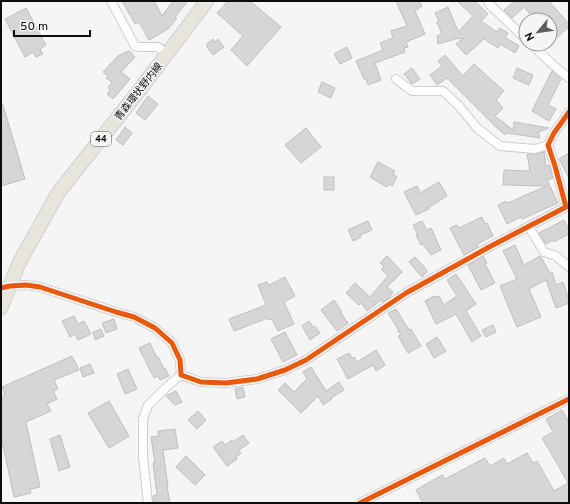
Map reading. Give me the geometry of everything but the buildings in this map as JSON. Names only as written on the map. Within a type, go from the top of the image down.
[{"type":"main road","name":"青森環状野内線","points":[[1,308],[20,263],[58,193],[134,98],[207,1]]},
{"type":"street","points":[[111,1],[135,46],[158,47],[168,53]]},
{"type":"street","points":[[488,1],[518,31]]},
{"type":"street","points":[[539,52],[569,78]]},
{"type":"street","points":[[396,79],[412,91],[443,91],[459,106],[477,128],[500,146],[535,149],[548,145]]},
{"type":"street","points":[[181,375],[201,382],[226,383],[257,378],[284,370],[306,360],[406,293],[566,207],[548,145],[554,133],[569,112]]},
{"type":"street","points":[[529,227],[544,252],[556,256],[569,267]]},
{"type":"street","points":[[10,286],[26,285],[40,287],[134,317],[148,324],[155,328],[172,343],[180,360],[181,375]]},
{"type":"street","points":[[148,503],[143,457],[143,419],[148,405],[181,375]]},
{"type":"street","points":[[360,503],[569,399]]},
{"type":"cycle path","points":[[1,288],[26,285],[40,287],[134,317],[155,328],[172,343],[180,360],[181,375],[201,382],[226,383],[257,379],[285,370],[306,360],[406,293],[566,207],[548,145],[554,133],[569,112]]},
{"type":"cycle path","points":[[360,503],[569,399]]}]
